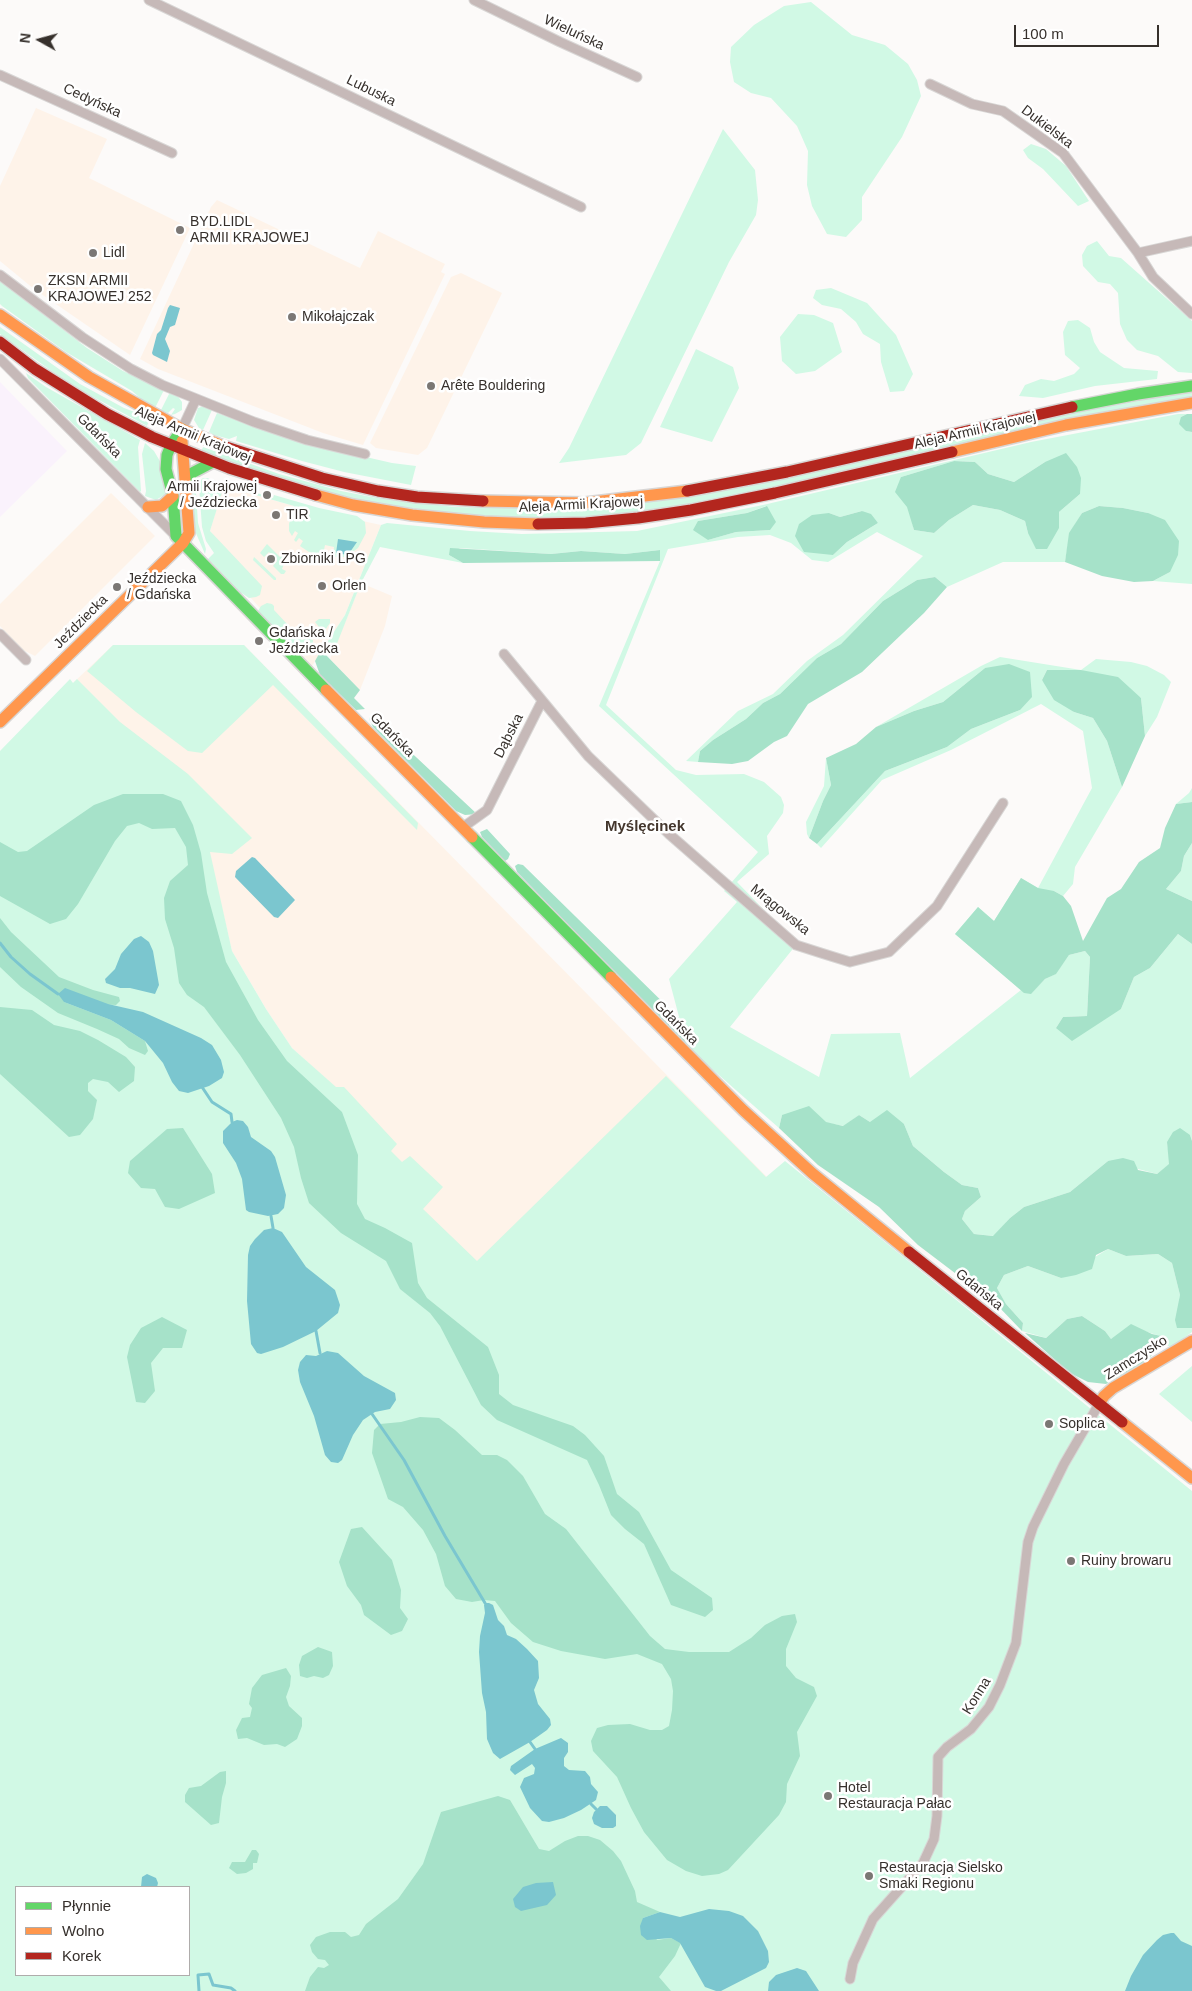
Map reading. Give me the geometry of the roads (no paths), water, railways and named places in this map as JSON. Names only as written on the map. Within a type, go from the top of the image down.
[{"type":"main road","name":"Aleja Armii Krajowej","points":[[0,315],[89,377],[182,429],[259,460],[322,478],[378,491],[417,497],[480,502],[585,502],[639,498],[720,486],[1036,414],[1138,394],[1192,386]]},
{"type":"main road","name":"Aleja Armii Krajowej","points":[[0,342],[35,369],[92,405],[140,431],[213,462],[310,494],[353,505],[403,514],[463,521],[516,524],[600,522],[659,516],[723,504],[1066,425],[1192,403]]},
{"type":"main road","points":[[176,447],[167,455],[166,466],[180,539],[189,533],[184,488],[176,447],[182,429]]},
{"type":"main road","points":[[184,488],[192,473],[213,462]]},
{"type":"main road","points":[[148,507],[162,506],[173,496]]},
{"type":"main road","name":"Jeździecka","points":[[0,722],[180,539]]},
{"type":"main road","name":"Gdańska","points":[[180,539],[247,612],[690,1059],[743,1110],[812,1173],[1192,1478]]},
{"type":"main road","name":"Zamczysko","points":[[1099,1404],[1113,1388],[1192,1341]]},
{"type":"street","name":"Lubuska","points":[[149,0],[581,207]]},
{"type":"street","name":"Wieluńska","points":[[474,0],[637,77]]},
{"type":"street","name":"Cedyńska","points":[[0,74],[172,153]]},
{"type":"street","name":"Dukielska","points":[[930,84],[972,104],[1003,111],[1063,153],[1138,253],[1153,277],[1192,314]]},
{"type":"street","points":[[1138,253],[1192,241]]},
{"type":"street","points":[[0,275],[41,307],[131,369],[196,399],[307,440],[365,454]]},
{"type":"street","name":"Gdańska","points":[[0,359],[180,539]]},
{"type":"street","name":"Aleja Armii Krajowej","points":[[182,429],[196,399]]},
{"type":"street","points":[[0,634],[26,660]]},
{"type":"street","points":[[504,654],[542,701]]},
{"type":"street","name":"Dąbska","points":[[462,828],[487,810],[542,701]]},
{"type":"street","name":"Mrągowska","points":[[542,701],[588,756],[669,834],[796,945],[850,962],[889,952],[937,906],[1003,803]]},
{"type":"street","name":"Konna","points":[[850,1979],[853,1963],[873,1919],[923,1863],[931,1845],[937,1816],[938,1757],[947,1747],[971,1729],[989,1707],[1000,1686],[1016,1643],[1028,1542],[1033,1527],[1064,1464],[1099,1404]]},
{"type":"water","points":[[170,305],[180,308],[175,325],[170,327],[165,339],[170,351],[167,362],[152,353],[157,334],[161,330]]},
{"type":"water","points":[[338,539],[357,542],[348,555],[336,553]]},
{"type":"water","points":[[252,857],[295,900],[278,918],[274,917],[235,877],[236,871]]},
{"type":"water","points":[[141,936],[149,942],[153,951],[159,985],[155,994],[130,988],[120,988],[106,983],[105,979],[115,969],[121,954],[134,939]]},
{"type":"water","points":[[65,988],[108,1004],[143,1012],[201,1038],[212,1045],[221,1060],[224,1072],[222,1078],[209,1086],[188,1093],[179,1091],[172,1082],[163,1063],[145,1041],[111,1020],[64,1002],[58,994]]},
{"type":"water","points":[[237,1120],[243,1121],[248,1127],[251,1137],[271,1151],[275,1157],[286,1195],[284,1208],[278,1214],[268,1216],[246,1210],[242,1179],[236,1163],[223,1143],[223,1131],[232,1122]]},
{"type":"water","points":[[273,1228],[282,1232],[306,1267],[335,1290],[340,1305],[338,1313],[316,1331],[283,1347],[261,1354],[257,1353],[251,1344],[247,1301],[248,1255],[250,1246],[255,1239],[264,1230]]},
{"type":"water","points":[[327,1351],[338,1353],[364,1376],[395,1393],[396,1400],[390,1409],[375,1412],[363,1420],[353,1435],[342,1460],[338,1463],[331,1462],[325,1455],[314,1416],[300,1382],[298,1370],[300,1362],[306,1355],[316,1356]]},
{"type":"water","points":[[485,1603],[493,1605],[498,1620],[504,1626],[507,1635],[516,1639],[538,1661],[539,1678],[534,1690],[538,1704],[550,1719],[551,1725],[530,1742],[500,1759],[493,1753],[487,1739],[486,1712],[482,1693],[479,1652]]},
{"type":"water","points":[[561,1738],[568,1743],[568,1752],[564,1758],[564,1766],[569,1770],[585,1771],[590,1777],[591,1784],[598,1792],[596,1800],[581,1810],[564,1818],[549,1822],[542,1821],[530,1808],[520,1787],[524,1778],[534,1774],[535,1768],[532,1764],[515,1775],[510,1770],[511,1766],[535,1749]]},
{"type":"water","points":[[600,1806],[607,1806],[616,1815],[616,1826],[613,1828],[602,1828],[594,1824],[592,1818],[594,1812]]},
{"type":"water","points":[[147,1874],[156,1878],[157,1886],[141,1886],[142,1877]]},
{"type":"water","points":[[553,1882],[556,1895],[547,1905],[521,1911],[515,1907],[513,1899],[523,1887],[536,1883]]},
{"type":"water","points":[[709,1909],[729,1911],[743,1916],[758,1931],[768,1951],[769,1962],[766,1968],[721,1991],[705,1987],[680,1943],[671,1938],[647,1940],[641,1935],[640,1926],[643,1918],[660,1912],[680,1917]]},
{"type":"water","points":[[1174,1933],[1181,1941],[1192,1946],[1192,1991],[1125,1991],[1143,1955],[1163,1935]]},
{"type":"water","points":[[797,1968],[806,1971],[819,1991],[768,1991],[769,1982],[776,1975]]},
{"type":"waterway","points":[[0,943],[11,957],[30,974],[58,994]]},
{"type":"waterway","points":[[202,1087],[212,1102],[231,1114],[232,1122]]},
{"type":"waterway","points":[[271,1216],[273,1228]]},
{"type":"waterway","points":[[316,1331],[320,1353]]},
{"type":"waterway","points":[[372,1414],[404,1460],[445,1536],[485,1603]]},
{"type":"waterway","points":[[530,1742],[535,1749]]},
{"type":"waterway","points":[[591,1804],[596,1809]]},
{"type":"waterway","points":[[199,1991],[198,1975],[209,1974],[213,1985],[231,1988],[235,1991]]},
{"type":"place","name":"BYD.LIDL ARMII KRAJOWEJ","points":[[180,230]]},
{"type":"place","name":"Lidl","points":[[93,253]]},
{"type":"place","name":"ZKSN ARMII KRAJOWEJ 252","points":[[38,289]]},
{"type":"place","name":"Mikołajczak","points":[[292,317]]},
{"type":"place","name":"Arête Bouldering","points":[[431,386]]},
{"type":"place","name":"Armii Krajowej / Jeździecka","points":[[267,495]]},
{"type":"place","name":"TIR","points":[[276,515]]},
{"type":"place","name":"Zbiorniki LPG","points":[[271,559]]},
{"type":"place","name":"Orlen","points":[[322,586]]},
{"type":"place","name":"Jeździecka / Gdańska","points":[[117,587]]},
{"type":"place","name":"Gdańska / Jeździecka","points":[[259,641]]},
{"type":"place","name":"Soplica","points":[[1049,1424]]},
{"type":"place","name":"Ruiny browaru","points":[[1071,1561]]},
{"type":"place","name":"Hotel Restauracja Pałac","points":[[828,1796]]},
{"type":"place","name":"Restauracja Sielsko Smaki Regionu","points":[[869,1876]]},
{"type":"district","name":"Myślęcinek","points":[[645,827]]}]
